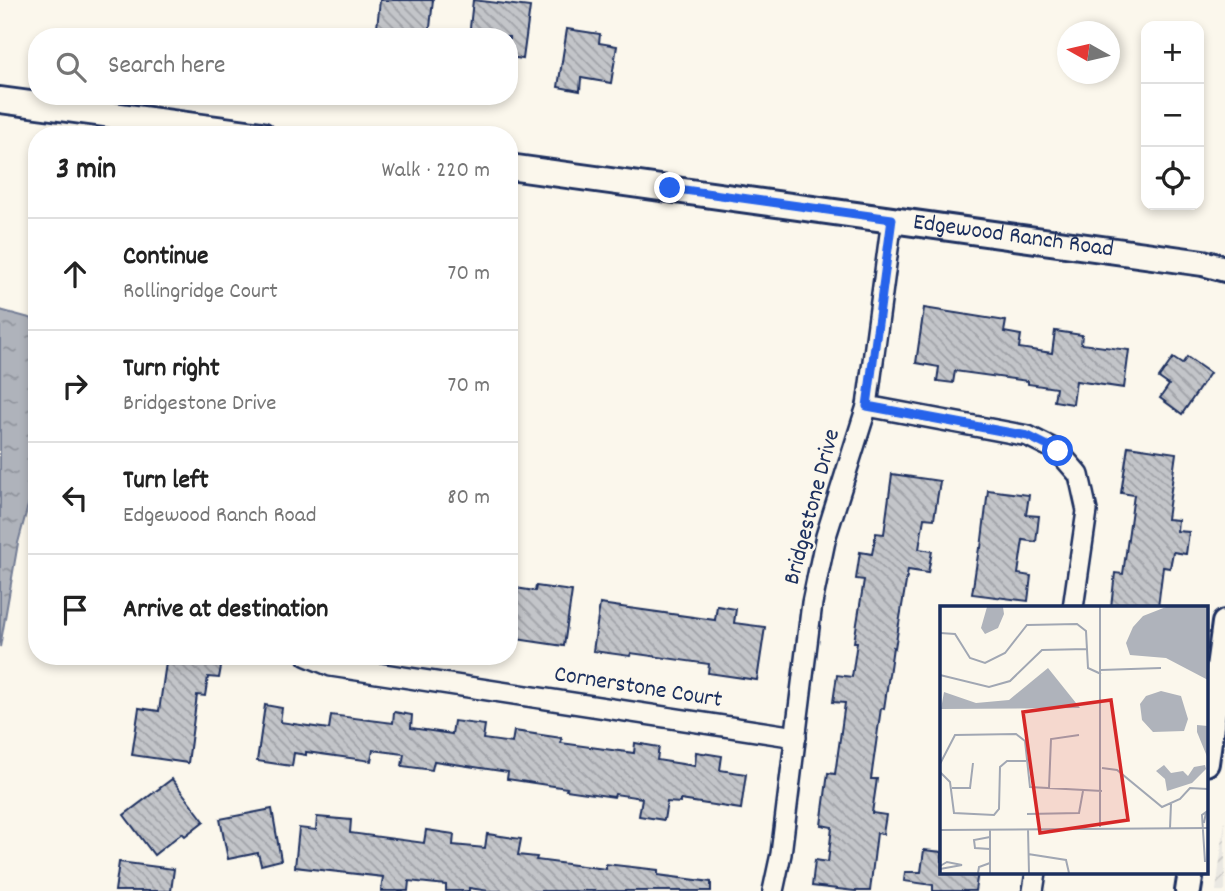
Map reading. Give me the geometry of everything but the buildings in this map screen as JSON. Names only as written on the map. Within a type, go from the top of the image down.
[{"type":"street","points":[[0,100],[28,104]]},
{"type":"street","points":[[37,105],[195,126]]},
{"type":"street","name":"Edgewood Ranch Road","points":[[518,168],[1203,263],[1225,269]]},
{"type":"street","name":"Bridgestone Drive","points":[[773,891],[782,854],[812,603],[826,536],[867,406],[892,219]]},
{"type":"street","points":[[867,406],[1028,436],[1058,451],[1079,475],[1087,511],[1073,606]]},
{"type":"street","points":[[1208,748],[1225,623]]},
{"type":"street","name":"Cornerstone Court","points":[[329,665],[796,737]]},
{"type":"shaded area","points":[[1225,821],[1225,891],[1216,891]]},
{"type":"water","points":[[0,310],[28,318],[28,506],[18,543],[0,647]]},
{"type":"route","points":[[670,188],[892,219],[867,406],[1028,436],[1058,451]]}]
